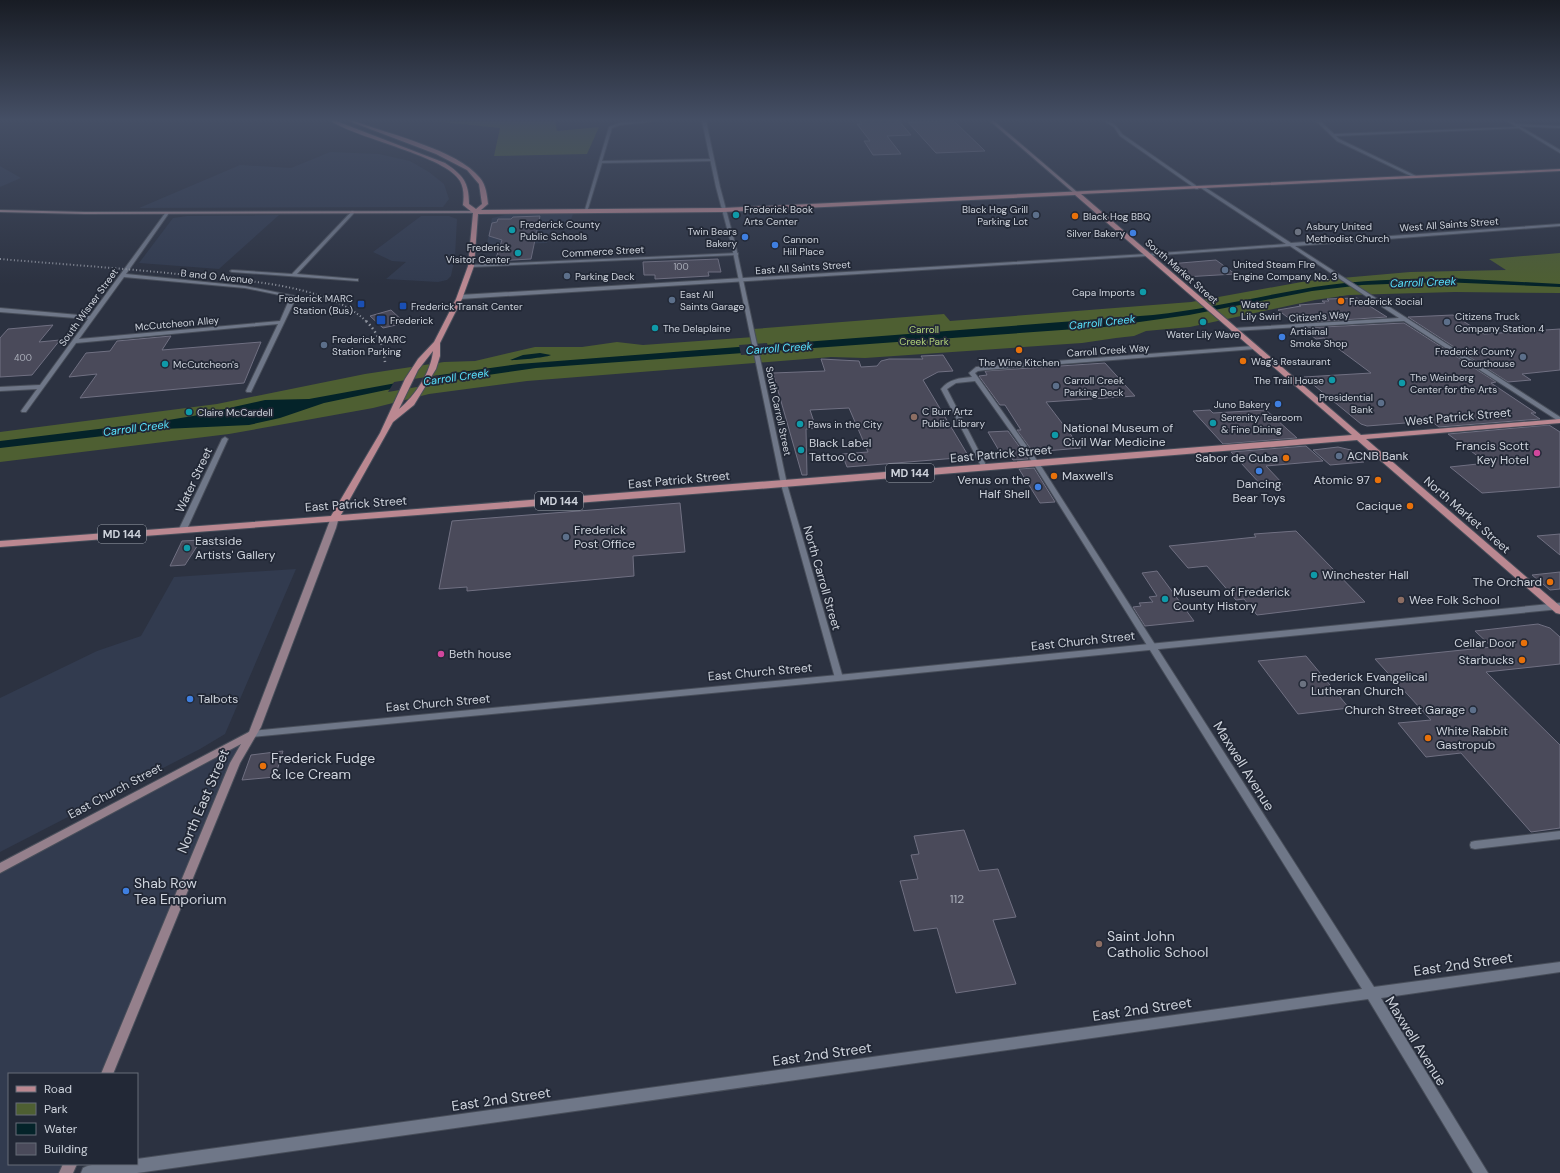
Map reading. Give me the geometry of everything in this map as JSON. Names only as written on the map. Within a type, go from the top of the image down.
[{"type":"main road","points":[[459,176],[467,186],[466,204],[476,212]]},
{"type":"main road","points":[[390,421],[411,402],[432,369],[436,356],[437,344],[460,296],[471,266],[476,212],[485,204],[485,192],[476,176]]},
{"type":"main road","name":"South Market Street","points":[[1056,176],[1207,306],[1253,348],[1359,437]]},
{"type":"main road","points":[[0,211],[167,213],[585,212],[723,210],[1441,176]]},
{"type":"main road","points":[[335,517],[390,421],[407,380],[424,354],[437,344]]},
{"type":"main road","name":"West Patrick Street","points":[[1359,437],[1560,420]]},
{"type":"main road","name":"East Patrick Street","points":[[0,544],[335,517],[784,484],[1359,437]]},
{"type":"main road","name":"North Market Street","points":[[1359,437],[1558,608]]},
{"type":"main road","name":"North East Street","points":[[107,1073],[235,763],[252,734],[335,517]]},
{"type":"main road","name":"East Church Street","points":[[0,868],[252,734]]},
{"type":"street","points":[[585,212],[597,176]]},
{"type":"street","name":"South Carroll Street","points":[[715,176],[723,210],[736,254],[784,484]]},
{"type":"street","points":[[1182,176],[1560,420]]},
{"type":"street","points":[[293,276],[352,212]]},
{"type":"street","name":"South Wisner Street","points":[[24,411],[167,213]]},
{"type":"street","name":"West All Saints Street","points":[[1147,255],[1560,226]]},
{"type":"street","name":"Commerce Street","points":[[471,266],[736,254]]},
{"type":"street","name":"East All Saints Street","points":[[460,296],[1147,255]]},
{"type":"street","name":"B and O Avenue","points":[[232,271],[356,280]]},
{"type":"street","name":"B and O Avenue","points":[[123,275],[245,287],[292,296],[281,322]]},
{"type":"street","points":[[0,310],[92,318]]},
{"type":"street","name":"Citizen's Way","points":[[1234,330],[1404,319]]},
{"type":"street","points":[[249,391],[281,322]]},
{"type":"street","name":"McCutcheon Alley","points":[[75,341],[281,322]]},
{"type":"street","name":"Carroll Creek Way","points":[[976,379],[972,373],[976,370],[985,368],[1253,348]]},
{"type":"street","points":[[976,379],[956,381],[947,384],[944,389],[984,467]]},
{"type":"street","name":"Maxwell Avenue","points":[[976,379],[1036,463],[1370,993],[1481,1173]]},
{"type":"street","points":[[0,390],[42,387]]},
{"type":"street","name":"Water Street","points":[[183,530],[225,439]]},
{"type":"street","name":"North Carroll Street","points":[[784,484],[839,678]]},
{"type":"street","name":"East Church Street","points":[[252,734],[1558,608]]},
{"type":"street","points":[[1475,845],[1560,835]]},
{"type":"street","name":"East 2nd Street","points":[[88,1173],[1560,967]]},
{"type":"shaded area","points":[[0,176],[17,176],[21,178],[0,187]]},
{"type":"shaded area","points":[[215,176],[434,176],[444,184],[449,199],[443,207],[139,208]]},
{"type":"shaded area","name":"Frederick County Public Schools","points":[[509,214],[573,214],[569,225],[552,225],[547,243],[493,245],[487,243],[492,218]]},
{"type":"shaded area","points":[[279,215],[219,269],[139,263],[173,218],[187,216]]},
{"type":"shaded area","points":[[421,216],[449,216],[457,219],[455,257],[451,276],[447,280],[438,282],[386,279],[406,262],[392,261],[373,252]]},
{"type":"shaded area","points":[[296,569],[225,734],[200,749],[0,852],[0,698],[97,651],[141,636],[174,577]]},
{"type":"shaded area","points":[[252,734],[107,1073],[8,1073],[8,1165],[70,1165],[66,1173],[0,1173],[0,868]]},
{"type":"green space","name":"Carroll Creek Park","points":[[1560,253],[1560,293],[1455,292],[1349,295],[1315,300],[1190,327],[1146,331],[1134,336],[1082,343],[865,358],[831,357],[527,381],[429,394],[373,408],[229,434],[0,462],[0,432],[217,404],[365,374],[444,362],[475,361],[535,347],[582,347],[617,342],[643,345],[754,337],[753,329],[944,314],[950,321],[1191,302],[1307,281],[1410,272],[1506,270],[1489,259]]},
{"type":"water","name":"Carroll Creek","points":[[1448,278],[1560,284],[1560,287],[1441,282],[1362,285],[1312,291],[1189,315],[1104,327],[536,368],[386,390],[324,403],[280,418],[249,425],[164,429],[0,448],[0,441],[156,422],[193,416],[265,400],[309,399],[440,375],[519,364],[1153,315],[1314,287],[1381,280]]},
{"type":"water","points":[[540,353],[551,355],[531,359],[510,360],[523,355]]},
{"type":"pier","points":[[767,343],[770,353],[741,355],[739,345]]},
{"type":"pier","points":[[439,375],[434,384],[388,392],[394,382]]},
{"type":"building","points":[[540,216],[531,259],[495,261],[502,240],[489,236],[492,223],[497,222],[498,219]]},
{"type":"building","points":[[718,259],[721,272],[708,272],[709,276],[655,279],[655,275],[644,275],[643,262]]},
{"type":"building","name":"United Steam FIre Engine Company No. 3","points":[[1216,260],[1235,274],[1184,277],[1169,264]]},
{"type":"building","points":[[1357,298],[1387,317],[1295,323],[1278,310],[1301,306],[1299,305],[1325,303],[1322,301],[1329,301],[1327,299]]},
{"type":"building","name":"Frederick","points":[[391,310],[405,323],[383,328],[370,316]]},
{"type":"building","points":[[1453,315],[1484,334],[1560,329],[1560,370],[1522,374],[1531,380],[1508,382],[1408,317]]},
{"type":"building","points":[[1404,323],[1496,382],[1491,383],[1536,413],[1531,413],[1540,419],[1439,427],[1431,421],[1367,426],[1361,424],[1304,377],[1371,373],[1324,338],[1316,339],[1302,328]]},
{"type":"building","points":[[53,325],[39,342],[60,340],[32,375],[0,377],[0,338],[8,329]]},
{"type":"building","name":"McCutcheon's","points":[[171,336],[162,350],[261,342],[244,383],[80,398],[97,374],[69,377],[86,353],[110,351],[117,341]]},
{"type":"building","points":[[943,355],[953,371],[938,372],[923,380],[969,457],[847,467],[842,454],[868,452],[849,408],[810,410],[816,428],[806,429],[807,475],[802,475],[773,373],[825,371],[821,359],[859,361],[861,367],[877,366],[881,361],[889,359],[923,359],[921,356]]},
{"type":"building","name":"Carroll Creek Parking Deck","points":[[1105,363],[1135,396],[1046,402],[1081,448],[1033,452],[1017,430],[1021,430],[1005,405],[1000,405],[979,376],[987,375],[985,371]]},
{"type":"building","points":[[1210,410],[1213,413],[1266,410],[1297,438],[1223,444],[1193,411]]},
{"type":"building","points":[[1549,425],[1560,432],[1560,487],[1482,493],[1450,467],[1487,463],[1448,434]]},
{"type":"building","points":[[1008,431],[1028,459],[1013,460],[1009,454],[1001,454],[988,432]]},
{"type":"building","points":[[1306,446],[1323,461],[1266,466],[1283,484],[1262,486],[1231,452]]},
{"type":"building","name":"ACNB Bank","points":[[1338,447],[1351,450],[1364,462],[1330,465],[1313,450]]},
{"type":"building","name":"Venus on the Half Shell","points":[[1034,468],[1055,502],[1040,503],[1019,469]]},
{"type":"building","name":"Frederick Post Office","points":[[680,503],[685,552],[633,556],[634,576],[467,591],[467,587],[439,589],[452,521]]},
{"type":"building","name":"Winchester Hall","points":[[1296,531],[1365,602],[1257,615],[1244,599],[1236,600],[1207,566],[1188,568],[1169,546],[1256,537],[1254,534]]},
{"type":"building","points":[[1560,534],[1560,555],[1537,536]]},
{"type":"building","name":"Eastside Artists' Gallery","points":[[201,540],[185,565],[170,566],[182,541]]},
{"type":"building","name":"Museum of Frederick County History","points":[[1157,571],[1194,621],[1145,626],[1133,607],[1141,606],[1139,603],[1153,602],[1149,597],[1157,596],[1142,573]]},
{"type":"building","name":"The Orchard","points":[[1560,572],[1560,589],[1550,590],[1532,575]]},
{"type":"building","name":"Church Street Garage","points":[[1538,624],[1550,628],[1560,637],[1560,664],[1486,672],[1560,745],[1560,828],[1531,832],[1461,753],[1426,757],[1398,723],[1431,720],[1375,659],[1492,647],[1475,631]]},
{"type":"building","name":"Frederick Evangelical Lutheran Church","points":[[1306,656],[1349,708],[1298,714],[1258,661]]},
{"type":"building","name":"Frederick Fudge & Ice Cream","points":[[283,751],[275,777],[242,780],[251,755]]},
{"type":"building","points":[[964,830],[979,871],[998,869],[1016,917],[993,920],[1016,984],[956,993],[937,928],[914,931],[900,881],[918,879],[911,855],[919,854],[914,836]]},
{"type":"railway","points":[[0,259],[156,272],[278,285],[328,298],[349,309],[367,322]]},
{"type":"railway","points":[[367,322],[374,330],[379,340],[383,350],[385,362]]},
{"type":"place","name":"Frederick Book Arts Center","points":[[736,215]]},
{"type":"place","name":"Black Hog Grill Parking Lot","points":[[1036,215]]},
{"type":"place","name":"Black Hog BBQ","points":[[1075,216]]},
{"type":"place","name":"Frederick County Public Schools","points":[[512,230]]},
{"type":"place","name":"Asbury United Methodist Church","points":[[1298,232]]},
{"type":"place","name":"Silver Bakery","points":[[1133,233]]},
{"type":"place","name":"Twin Bears Bakery","points":[[745,237]]},
{"type":"place","name":"Cannon Hill Place","points":[[775,245]]},
{"type":"place","name":"Frederick Visitor Center","points":[[518,253]]},
{"type":"place","name":"United Steam FIre Engine Company No. 3","points":[[1225,270]]},
{"type":"place","name":"Parking Deck","points":[[567,276]]},
{"type":"place","name":"Capa Imports","points":[[1143,292]]},
{"type":"place","name":"East All Saints Garage","points":[[672,300]]},
{"type":"place","name":"Frederick Social","points":[[1341,301]]},
{"type":"place","name":"Frederick MARC Station (Bus)","points":[[361,304]]},
{"type":"place","name":"Frederick Transit Center","points":[[403,306]]},
{"type":"place","name":"Water Lily Swirl","points":[[1233,310]]},
{"type":"place","name":"Frederick","points":[[381,320]]},
{"type":"place","name":"Water Lily Wave","points":[[1203,322]]},
{"type":"place","name":"Citizens Truck Company Station 4","points":[[1447,322]]},
{"type":"place","name":"The Delaplaine","points":[[655,328]]},
{"type":"place","name":"Artisinal Smoke Shop","points":[[1282,337]]},
{"type":"place","name":"Frederick MARC Station Parking","points":[[324,345]]},
{"type":"place","name":"The Wine Kitchen","points":[[1019,350]]},
{"type":"place","name":"Frederick County Courthouse","points":[[1523,357]]},
{"type":"place","name":"Wag’s Restaurant","points":[[1243,361]]},
{"type":"place","name":"McCutcheon's","points":[[165,364]]},
{"type":"place","name":"The Trail House","points":[[1332,380]]},
{"type":"place","name":"The Weinberg Center for the Arts","points":[[1402,383]]},
{"type":"place","name":"Carroll Creek Parking Deck","points":[[1056,386]]},
{"type":"place","name":"Presidential Bank","points":[[1381,403]]},
{"type":"place","name":"Juno Bakery","points":[[1278,404]]},
{"type":"place","name":"Claire McCardell","points":[[189,412]]},
{"type":"place","name":"C Burr Artz Public Library","points":[[914,417]]},
{"type":"place","name":"Serenity Tearoom & Fine Dining","points":[[1213,423]]},
{"type":"place","name":"Paws in the City","points":[[800,424]]},
{"type":"place","name":"National Museum of Civil War Medicine","points":[[1055,435]]},
{"type":"place","name":"Black Label Tattoo Co.","points":[[801,450]]},
{"type":"place","name":"Francis Scott Key Hotel","points":[[1537,453]]},
{"type":"place","name":"ACNB Bank","points":[[1339,456]]},
{"type":"place","name":"Sabor de Cuba","points":[[1286,458]]},
{"type":"place","name":"Dancing Bear Toys","points":[[1259,471]]},
{"type":"place","name":"Maxwell's","points":[[1054,476]]},
{"type":"place","name":"Atomic 97","points":[[1378,480]]},
{"type":"place","name":"Venus on the Half Shell","points":[[1038,487]]},
{"type":"place","name":"Cacique","points":[[1410,506]]},
{"type":"place","name":"Frederick Post Office","points":[[566,537]]},
{"type":"place","name":"Eastside Artists' Gallery","points":[[187,548]]},
{"type":"place","name":"Winchester Hall","points":[[1314,575]]},
{"type":"place","name":"The Orchard","points":[[1550,582]]},
{"type":"place","name":"Museum of Frederick County History","points":[[1165,599]]},
{"type":"place","name":"Wee Folk School","points":[[1401,600]]},
{"type":"place","name":"Cellar Door","points":[[1524,643]]},
{"type":"place","name":"Beth house","points":[[441,654]]},
{"type":"place","name":"Starbucks","points":[[1522,660]]},
{"type":"place","name":"Frederick Evangelical Lutheran Church","points":[[1303,684]]},
{"type":"place","name":"Talbots","points":[[190,699]]},
{"type":"place","name":"Church Street Garage","points":[[1473,710]]},
{"type":"place","name":"White Rabbit Gastropub","points":[[1428,738]]},
{"type":"place","name":"Frederick Fudge & Ice Cream","points":[[263,766]]},
{"type":"place","name":"Shab Row Tea Emporium","points":[[126,891]]},
{"type":"place","name":"Saint John Catholic School","points":[[1099,944]]}]
